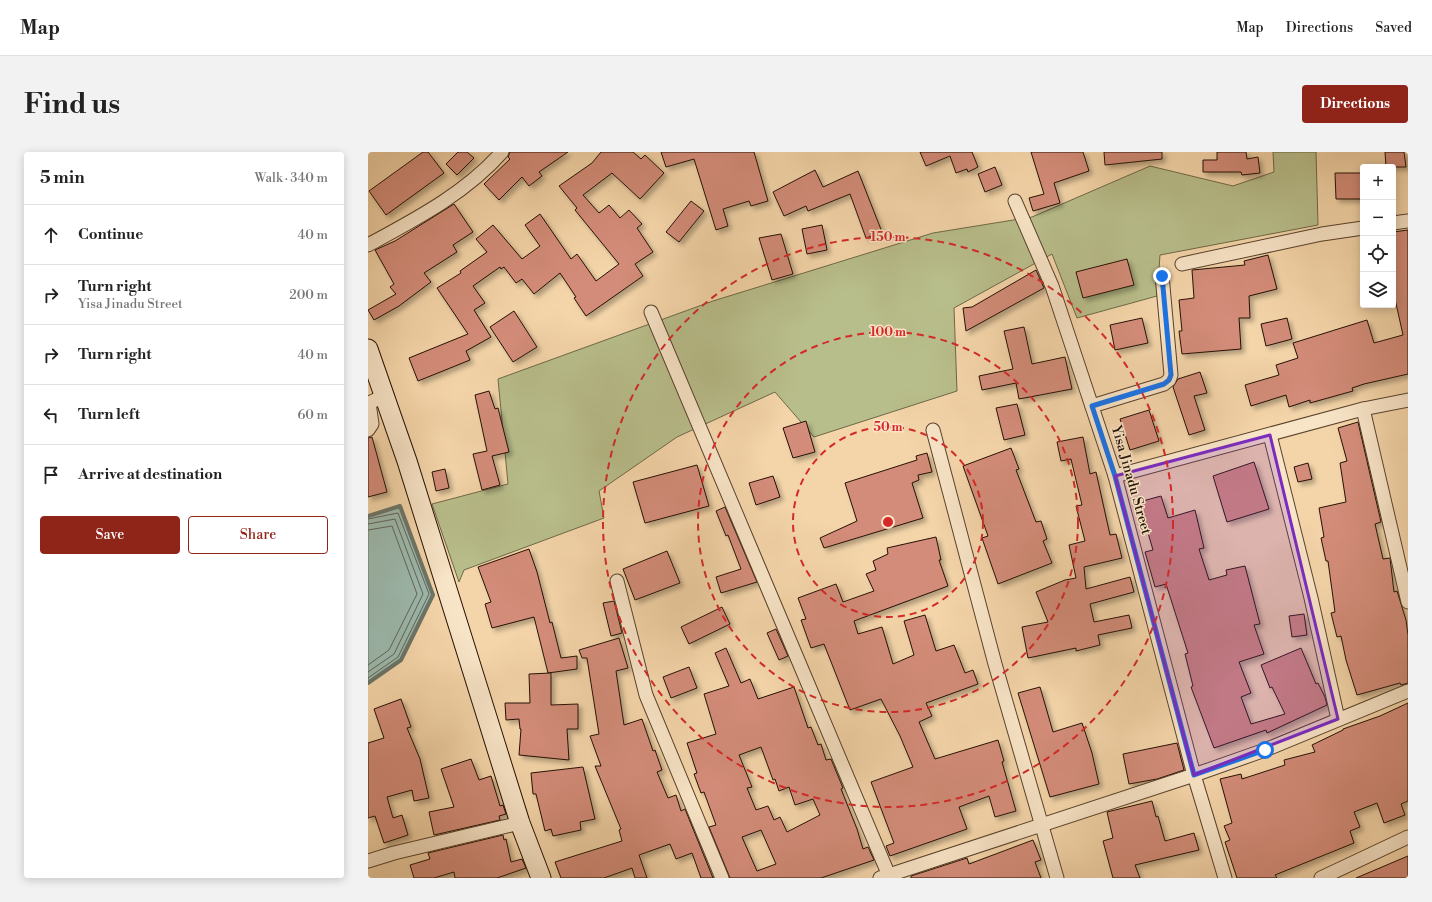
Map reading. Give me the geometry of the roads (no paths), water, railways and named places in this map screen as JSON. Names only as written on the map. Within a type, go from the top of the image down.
[{"type":"street","points":[[368,245],[428,212],[485,171],[502,152]]},
{"type":"street","name":"Yisa Jinadu Street","points":[[1015,201],[1052,286],[1115,476],[1194,775],[1225,878]]},
{"type":"street","points":[[1396,223],[1408,221]]},
{"type":"street","points":[[1182,264],[1322,234],[1360,228]]},
{"type":"street","points":[[1092,406],[1164,384],[1169,380],[1171,375],[1162,276]]},
{"type":"street","points":[[651,312],[704,435],[886,877],[1265,750],[1408,691]]},
{"type":"street","points":[[368,349],[407,461],[520,823],[541,878]]},
{"type":"street","points":[[368,430],[372,424],[369,402],[384,396]]},
{"type":"street","points":[[1115,476],[1363,409],[1408,400]]},
{"type":"street","points":[[1363,409],[1408,602]]},
{"type":"street","points":[[933,430],[1041,826],[1057,878]]},
{"type":"street","points":[[1270,435],[1311,598],[1338,719]]},
{"type":"street","points":[[617,581],[646,695],[722,878]]},
{"type":"street","points":[[368,861],[394,853],[520,823]]},
{"type":"street","points":[[1321,878],[1408,837]]},
{"type":"water","points":[[400,506],[433,595],[401,660],[368,683],[368,516]]},
{"type":"waterway","points":[[368,516],[400,506],[433,595],[401,660],[368,683]]}]
